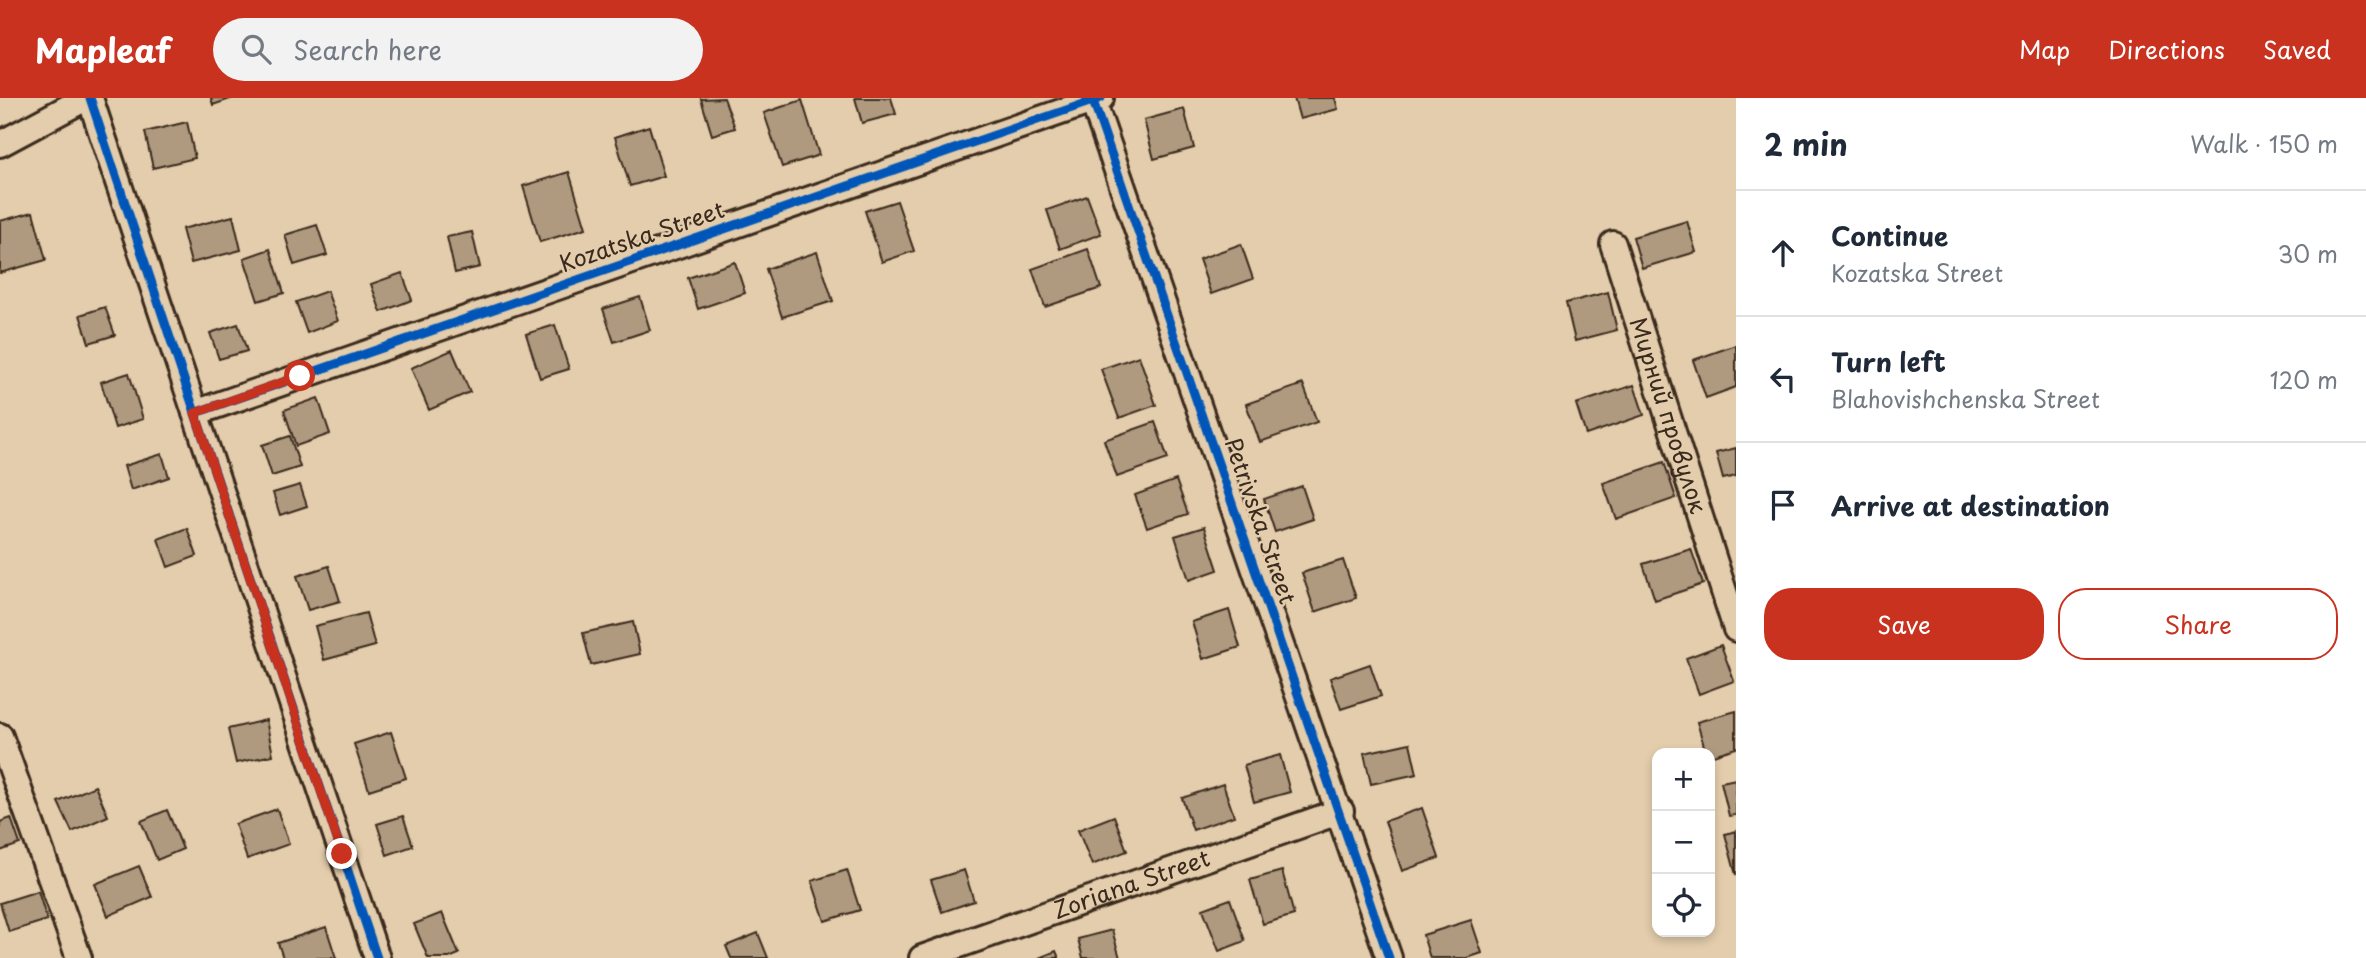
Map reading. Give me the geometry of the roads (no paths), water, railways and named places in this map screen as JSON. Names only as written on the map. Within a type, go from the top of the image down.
[{"type":"street","points":[[0,144],[88,98],[376,958]]},
{"type":"street","name":"Kozatska Street","points":[[195,413],[1095,99]]},
{"type":"street","name":"Petrivska Street","points":[[1095,99],[1389,958]]},
{"type":"street","name":"Мирний провулок","points":[[1613,244],[1736,629]]},
{"type":"street","points":[[0,736],[79,958]]},
{"type":"street","name":"Zoriana Street","points":[[922,958],[1340,811]]}]
